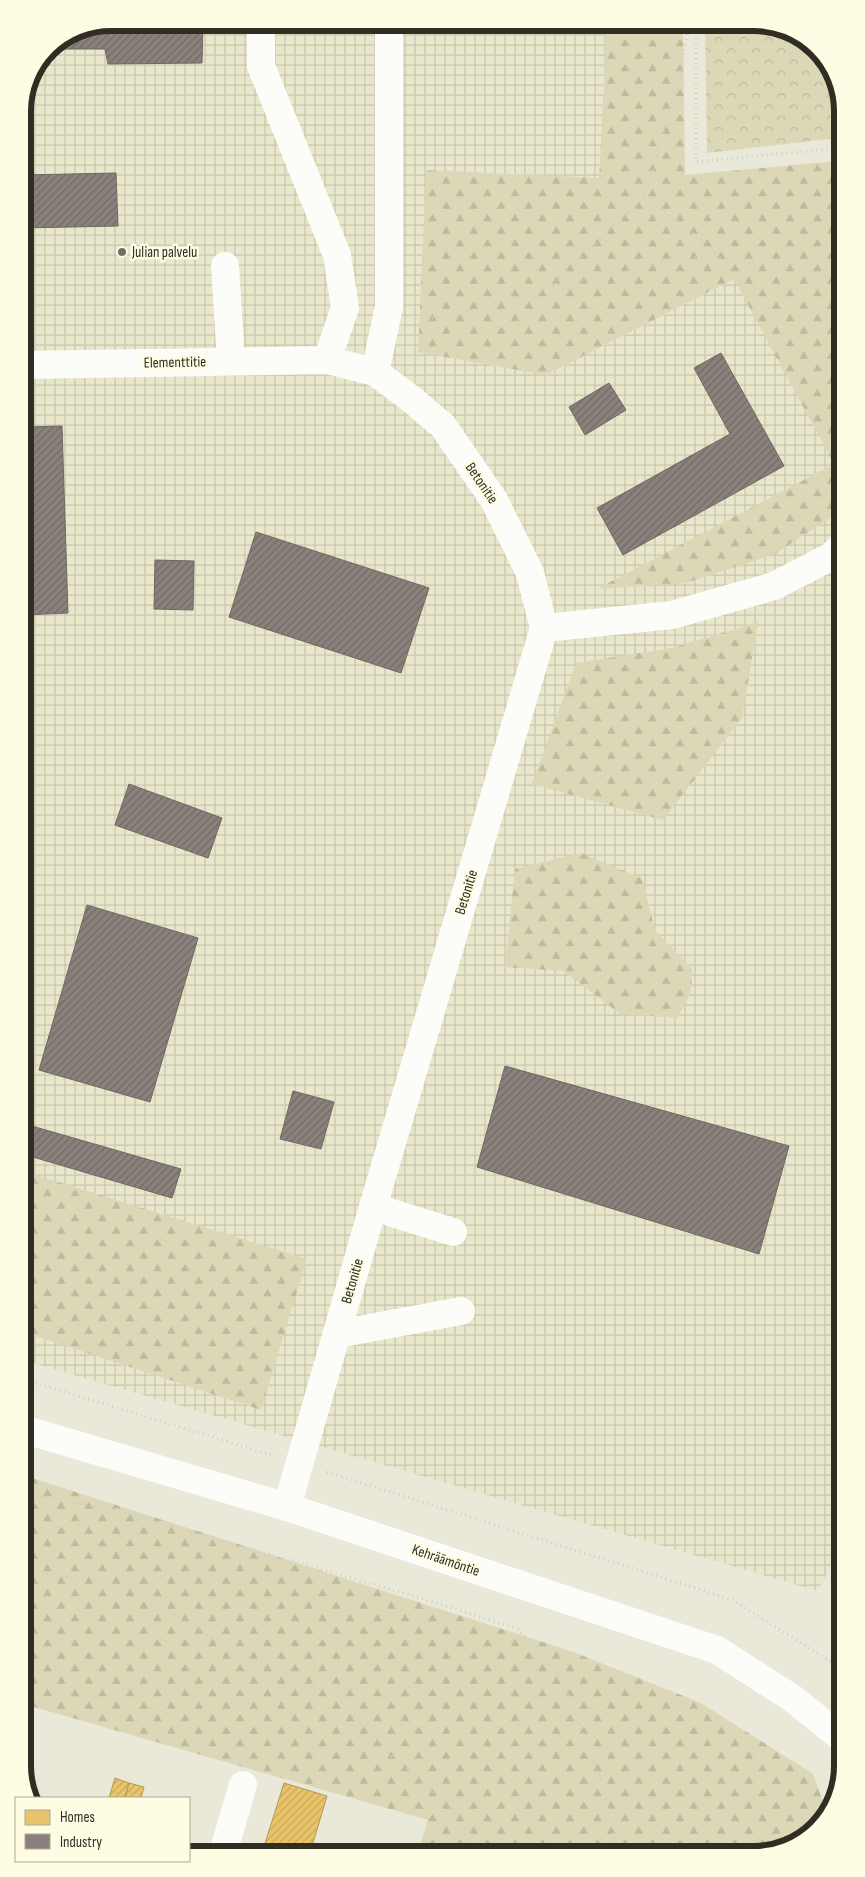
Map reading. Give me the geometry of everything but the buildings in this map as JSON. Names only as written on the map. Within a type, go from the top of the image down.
[{"type":"street","points":[[261,31],[261,66],[337,255],[345,308],[327,360]]},
{"type":"street","points":[[375,372],[389,307],[389,31]]},
{"type":"street","points":[[225,266],[230,361]]},
{"type":"street","name":"Elementtitie","points":[[31,365],[327,360]]},
{"type":"street","name":"Betonitie","points":[[287,1506],[372,1207],[544,628],[530,573],[494,500],[443,426],[375,372],[327,360]]},
{"type":"street","points":[[544,628],[672,615],[774,586],[834,553]]},
{"type":"street","points":[[372,1207],[453,1232]]},
{"type":"street","points":[[337,1334],[461,1310]]},
{"type":"street","name":"Kehräämöntie","points":[[31,1431],[287,1506],[717,1650],[792,1698],[834,1732]]},
{"type":"street","points":[[225,1846],[243,1784]]},
{"type":"path","points":[[548,287],[644,198],[680,76],[688,31]]},
{"type":"path","points":[[696,31],[696,162],[834,148]]},
{"type":"path","points":[[644,198],[682,224],[719,257]]},
{"type":"path","points":[[385,321],[457,316],[548,287],[704,255],[834,276]]},
{"type":"path","points":[[31,1382],[733,1600],[834,1664]]},
{"type":"path","points":[[31,1495],[119,1511],[417,1597],[518,1629],[561,1675],[606,1795],[615,1846]]},
{"type":"path","points":[[31,1571],[130,1587],[240,1655],[332,1692],[390,1754],[461,1817],[472,1846]]},
{"type":"shaded area","points":[[112,31],[607,31],[599,178],[546,375],[734,279],[834,440],[834,1558],[818,1591],[31,1362],[31,106],[34,91],[48,63],[71,42],[86,36]]},
{"type":"green space","points":[[607,31],[683,31],[685,175],[834,161],[834,464],[734,279],[546,375],[418,352],[426,170],[599,178]]},
{"type":"green space","points":[[705,31],[759,31],[774,34],[794,42],[810,55],[820,67],[829,86],[833,101],[834,138],[707,153]]},
{"type":"green space","points":[[834,464],[834,515],[775,554],[686,583],[597,589]]},
{"type":"green space","points":[[758,622],[742,718],[663,820],[532,784],[576,663],[672,648]]},
{"type":"green space","points":[[581,853],[642,878],[655,930],[692,969],[691,993],[677,1018],[620,1014],[564,971],[505,967],[515,869]]},
{"type":"green space","points":[[31,1174],[307,1259],[261,1410],[31,1335]]},
{"type":"green space","points":[[31,1478],[571,1651],[701,1703],[813,1774],[824,1803],[810,1822],[794,1835],[779,1841],[754,1846],[420,1846],[428,1820],[31,1706]]},
{"type":"place","name":"Julian palvelu","points":[[122,252]]}]
